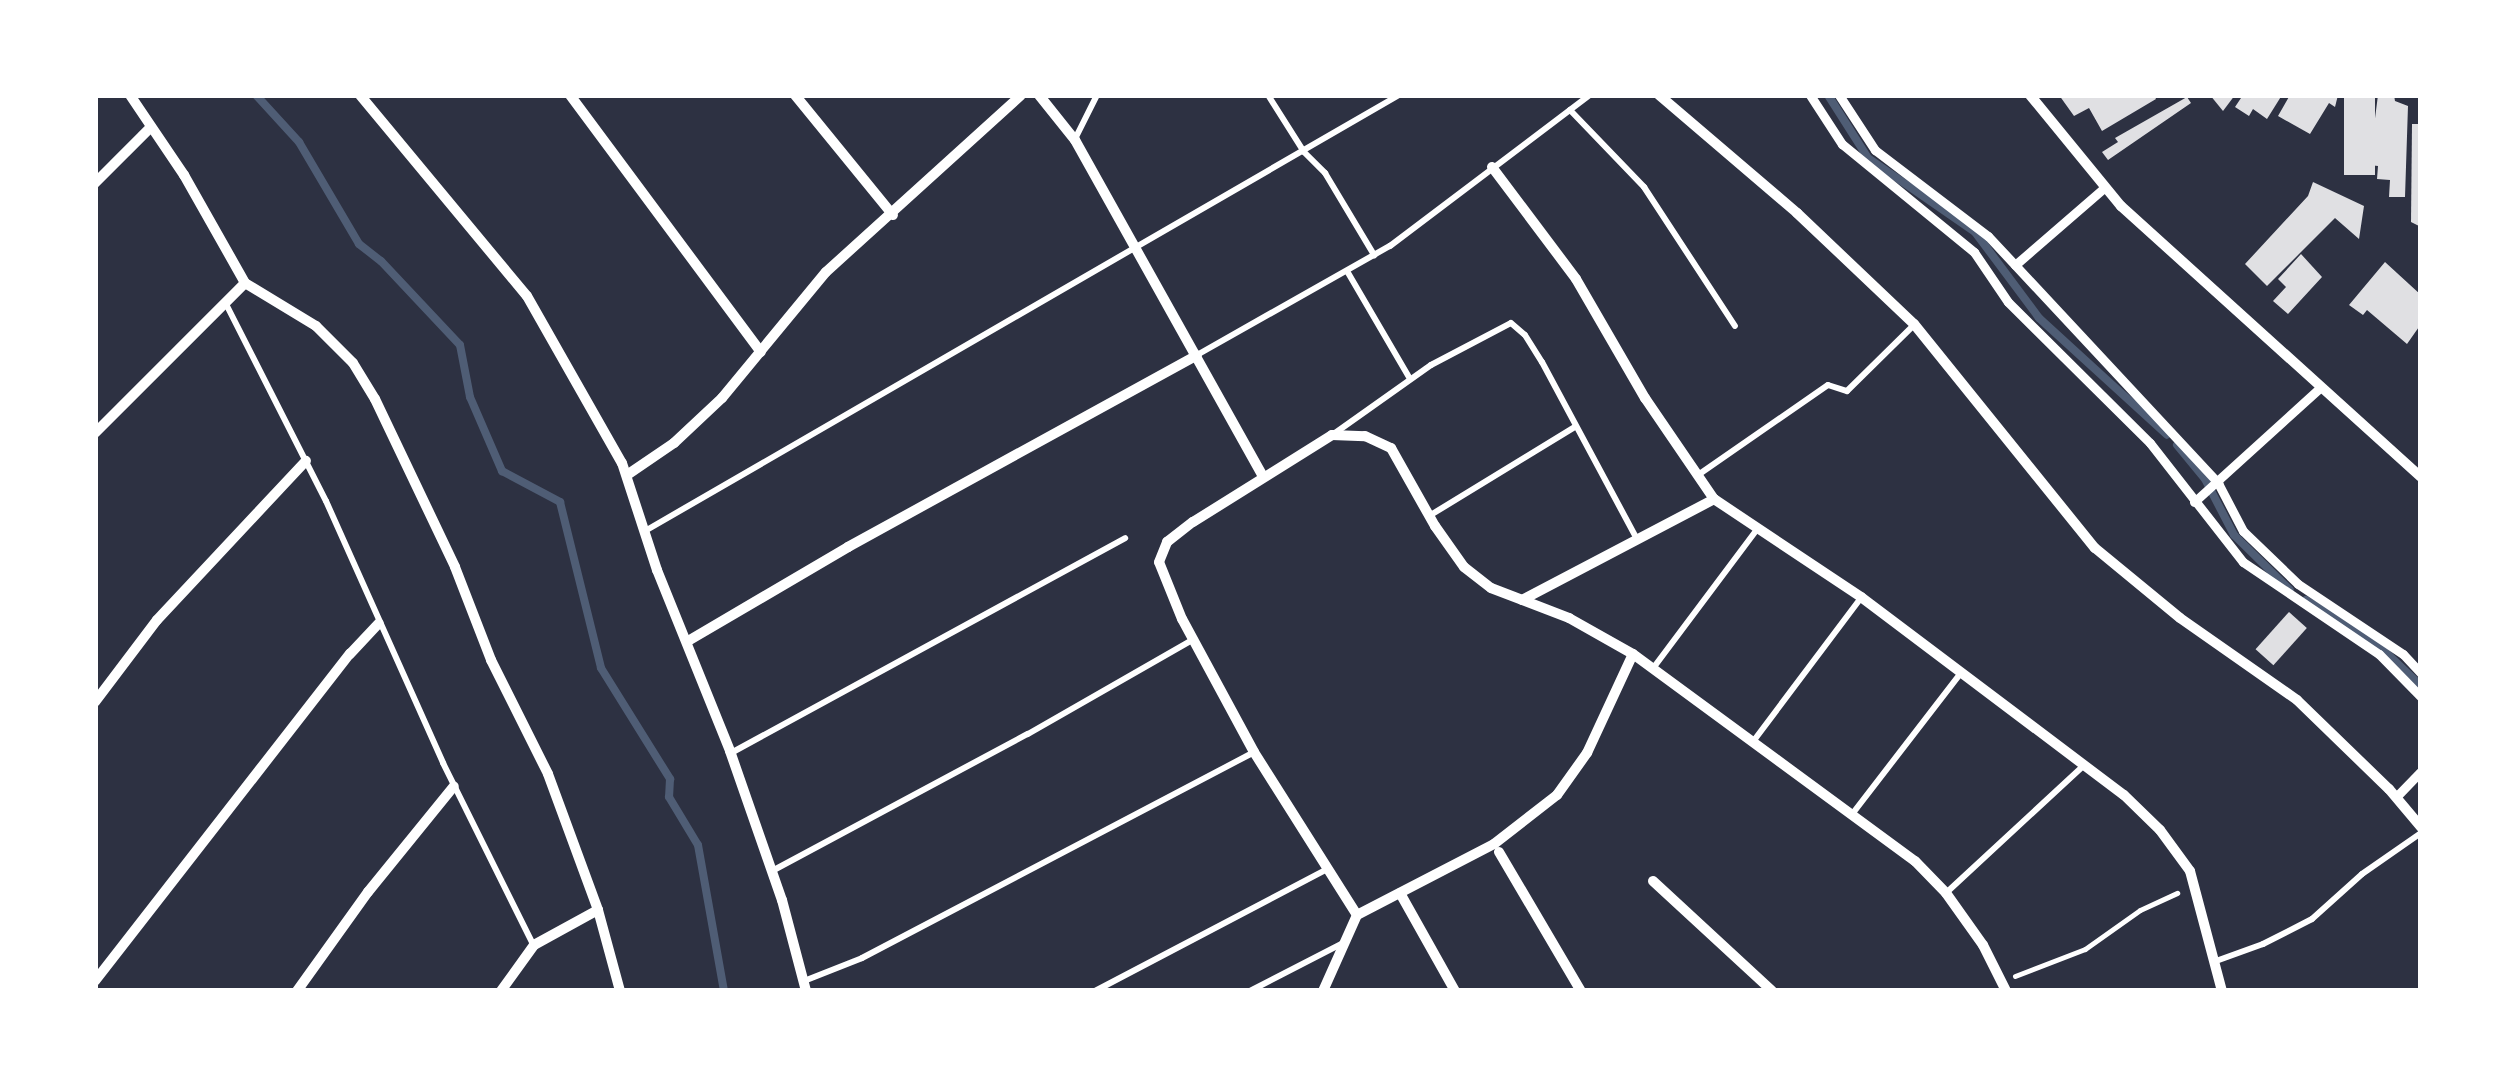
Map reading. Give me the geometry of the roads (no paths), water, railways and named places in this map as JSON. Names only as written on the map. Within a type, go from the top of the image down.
[{"type":"street","points":[[130,95],[245,283],[316,326],[353,363],[375,399],[441,536],[491,660],[548,774],[598,910],[620,991]]},
{"type":"street","points":[[360,95],[527,296],[627,475],[772,871],[804,986]]},
{"type":"street","points":[[570,95],[761,352]]},
{"type":"street","points":[[795,95],[893,216]]},
{"type":"street","points":[[627,475],[674,443],[761,352],[826,272],[893,216],[1021,95]]},
{"type":"street","points":[[1039,95],[1075,140],[1264,476]]},
{"type":"street","points":[[1658,95],[1796,213],[1914,324],[2096,548],[2180,618],[2297,700],[2396,797],[2421,830]]},
{"type":"street","points":[[1810,95],[1842,144],[1974,252],[2008,302],[2150,443],[2244,562],[2378,654],[2421,697]]},
{"type":"street","points":[[1840,95],[1875,150],[1988,236],[2216,485],[2243,531],[2298,584],[2403,654],[2421,673]]},
{"type":"street","points":[[2030,95],[2105,186],[2421,478]]},
{"type":"street","points":[[95,184],[150,127]]},
{"type":"street","points":[[1492,167],[1576,279],[1696,476],[1714,499],[1862,597],[2124,795],[2160,830],[2190,871],[2222,991]]},
{"type":"street","points":[[2014,265],[2105,186]]},
{"type":"street","points":[[1921,206],[1931,192]]},
{"type":"street","points":[[95,433],[245,283]]},
{"type":"street","points":[[688,641],[848,547],[1196,354]]},
{"type":"street","points":[[2196,501],[2320,388]]},
{"type":"street","points":[[1357,915],[1325,870],[1254,752],[1163,578],[1161,552],[1193,522],[1332,435],[1366,436],[1391,448],[1428,516],[1464,568],[1490,588],[1570,618],[1634,654],[1915,861],[1946,893],[2004,986]]},
{"type":"street","points":[[95,702],[158,620],[306,461]]},
{"type":"street","points":[[1522,600],[1714,499]]},
{"type":"street","points":[[95,981],[350,654],[379,624]]},
{"type":"street","points":[[1323,991],[1357,915],[1494,844],[1557,795],[1587,753],[1634,654]]},
{"type":"street","points":[[2396,797],[2421,771]]},
{"type":"street","points":[[297,991],[368,892],[454,786]]},
{"type":"street","points":[[1499,852],[1581,991]]},
{"type":"street","points":[[1653,881],[1772,991]]},
{"type":"street","points":[[1400,892],[1455,991]]},
{"type":"street","points":[[501,991],[534,945],[598,910]]},
{"type":"lane","points":[[1075,140],[1097,95]]},
{"type":"lane","points":[[1268,95],[1304,152],[1325,173],[1374,255]]},
{"type":"lane","points":[[645,531],[1399,95]]},
{"type":"lane","points":[[1196,354],[1374,255],[1590,95]]},
{"type":"lane","points":[[1569,110],[1644,187],[1735,326]]},
{"type":"lane","points":[[1347,271],[1410,380]]},
{"type":"lane","points":[[224,301],[306,461],[454,786],[534,945]]},
{"type":"lane","points":[[1332,435],[1410,380],[1510,323],[1525,335],[1636,537]]},
{"type":"lane","points":[[1696,476],[1828,385],[1847,390],[1914,324]]},
{"type":"lane","points":[[1428,516],[1576,427]]},
{"type":"lane","points":[[1654,668],[1759,527]]},
{"type":"lane","points":[[731,753],[1125,538]]},
{"type":"lane","points":[[1755,740],[1862,597]]},
{"type":"lane","points":[[772,871],[1028,734],[1193,639]]},
{"type":"lane","points":[[1852,813],[1960,674]]},
{"type":"lane","points":[[804,986],[1254,752]]},
{"type":"lane","points":[[1946,893],[2083,766]]},
{"type":"lane","points":[[2216,961],[2263,944],[2312,919],[2362,874],[2421,830]]},
{"type":"lane","points":[[1095,991],[1325,870]]},
{"type":"lane","points":[[1250,991],[1344,943]]},
{"type":"waterway","points":[[256,95],[299,142],[359,244],[381,261],[460,345],[470,397],[502,471],[560,502],[601,668],[670,779],[669,797],[698,845],[724,991]]},
{"type":"waterway","points":[[1828,95],[1868,158],[1975,232],[2039,318],[2167,435]]},
{"type":"waterway","points":[[2177,445],[2205,479],[2234,535],[2290,590]]},
{"type":"waterway","points":[[2306,600],[2377,644],[2421,686]]}]
